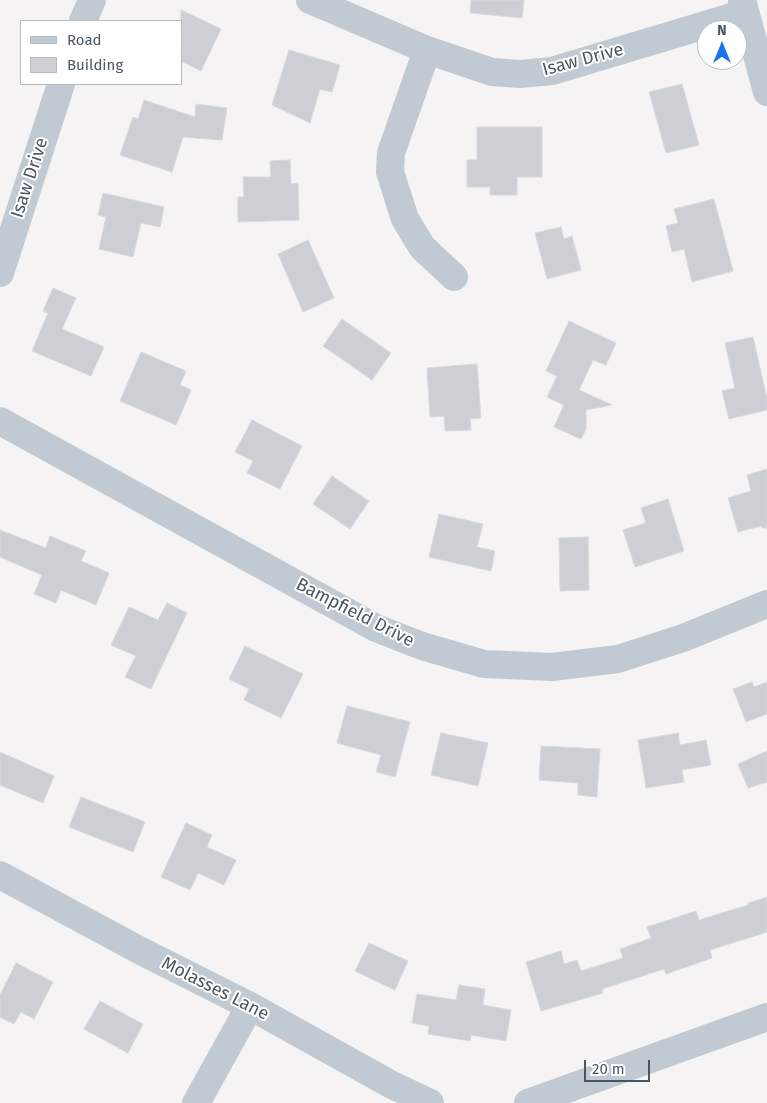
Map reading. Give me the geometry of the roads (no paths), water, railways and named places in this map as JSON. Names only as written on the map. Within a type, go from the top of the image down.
[{"type":"street","points":[[83,20],[92,0]]},
{"type":"street","name":"Isaw Drive","points":[[310,0],[427,50],[492,72],[520,74],[552,71],[743,6]]},
{"type":"street","points":[[743,6],[767,92]]},
{"type":"street","points":[[427,50],[391,153],[390,172],[405,219],[422,247],[454,277]]},
{"type":"street","name":"Isaw Drive","points":[[0,273],[61,85]]},
{"type":"street","name":"Bampfield Drive","points":[[0,421],[376,628],[422,646],[484,664],[552,667],[618,659],[683,638],[767,604]]},
{"type":"street","name":"Molasses Lane","points":[[0,875],[139,950],[250,1006],[392,1085],[430,1103]]},
{"type":"street","points":[[196,1103],[250,1006]]},
{"type":"street","points":[[528,1103],[767,1016]]}]
